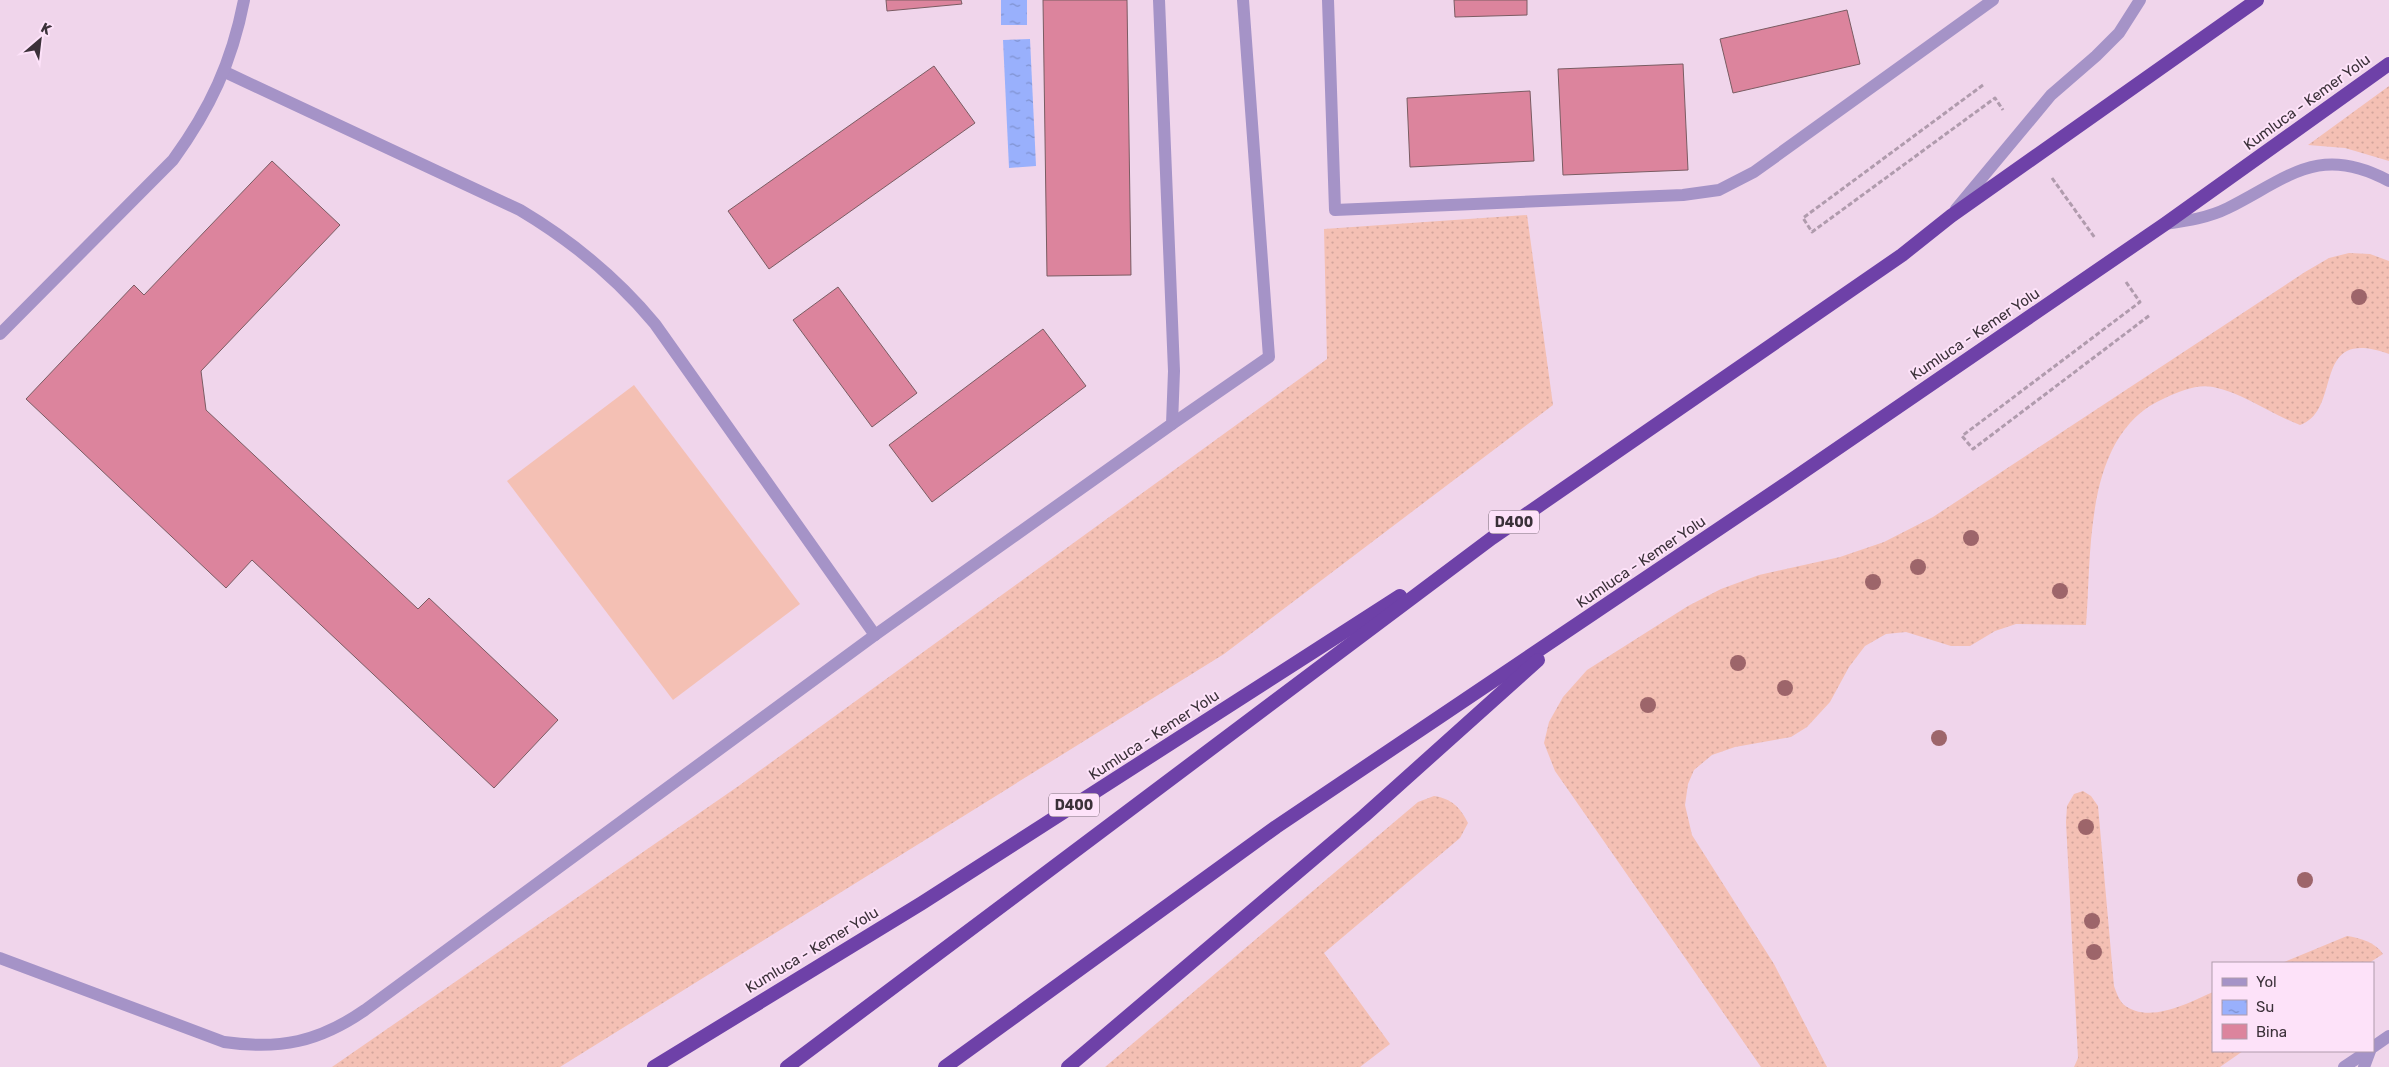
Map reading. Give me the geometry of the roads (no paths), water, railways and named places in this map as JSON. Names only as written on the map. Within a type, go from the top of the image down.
[{"type":"highway","name":"Kumluca - Kemer Yolu","points":[[654,1067],[695,1040],[922,903],[1492,538],[1902,255],[1950,216],[2257,0]]},
{"type":"highway","name":"Kumluca - Kemer Yolu","points":[[945,1067],[1276,827],[1576,626],[2165,224],[2389,64]]},
{"type":"highway","name":"Kumluca - Kemer Yolu","points":[[787,1067],[1492,538]]},
{"type":"highway","name":"Kumluca - Kemer Yolu","points":[[1068,1067],[1364,816],[1576,626]]},
{"type":"street","points":[[0,334],[173,160],[198,125],[225,72],[238,33],[244,0]]},
{"type":"street","points":[[1159,0],[1174,371],[1172,424]]},
{"type":"street","points":[[0,958],[224,1042],[251,1046],[279,1045],[306,1040],[326,1033],[365,1010],[875,635],[1269,357],[1243,0]]},
{"type":"street","points":[[1328,0],[1335,210],[1684,195],[1719,190],[1754,172],[1992,0]]},
{"type":"street","points":[[1950,216],[2051,96],[2119,33],[2140,0]]},
{"type":"street","points":[[225,72],[520,210],[550,228],[606,271],[632,296],[655,324],[875,635]]},
{"type":"street","points":[[2165,224],[2203,218],[2227,209],[2271,182],[2309,167],[2332,165],[2352,167],[2377,174],[2389,181]]},
{"type":"street","points":[[2374,1046],[2389,1036]]},
{"type":"street","points":[[2344,1067],[2367,1052]]},
{"type":"street","points":[[2364,1067],[2369,1052]]},
{"type":"water","points":[[1001,0],[1027,0],[1027,25],[1001,25]]},
{"type":"water","points":[[1030,39],[1036,166],[1009,168],[1003,40]]}]
